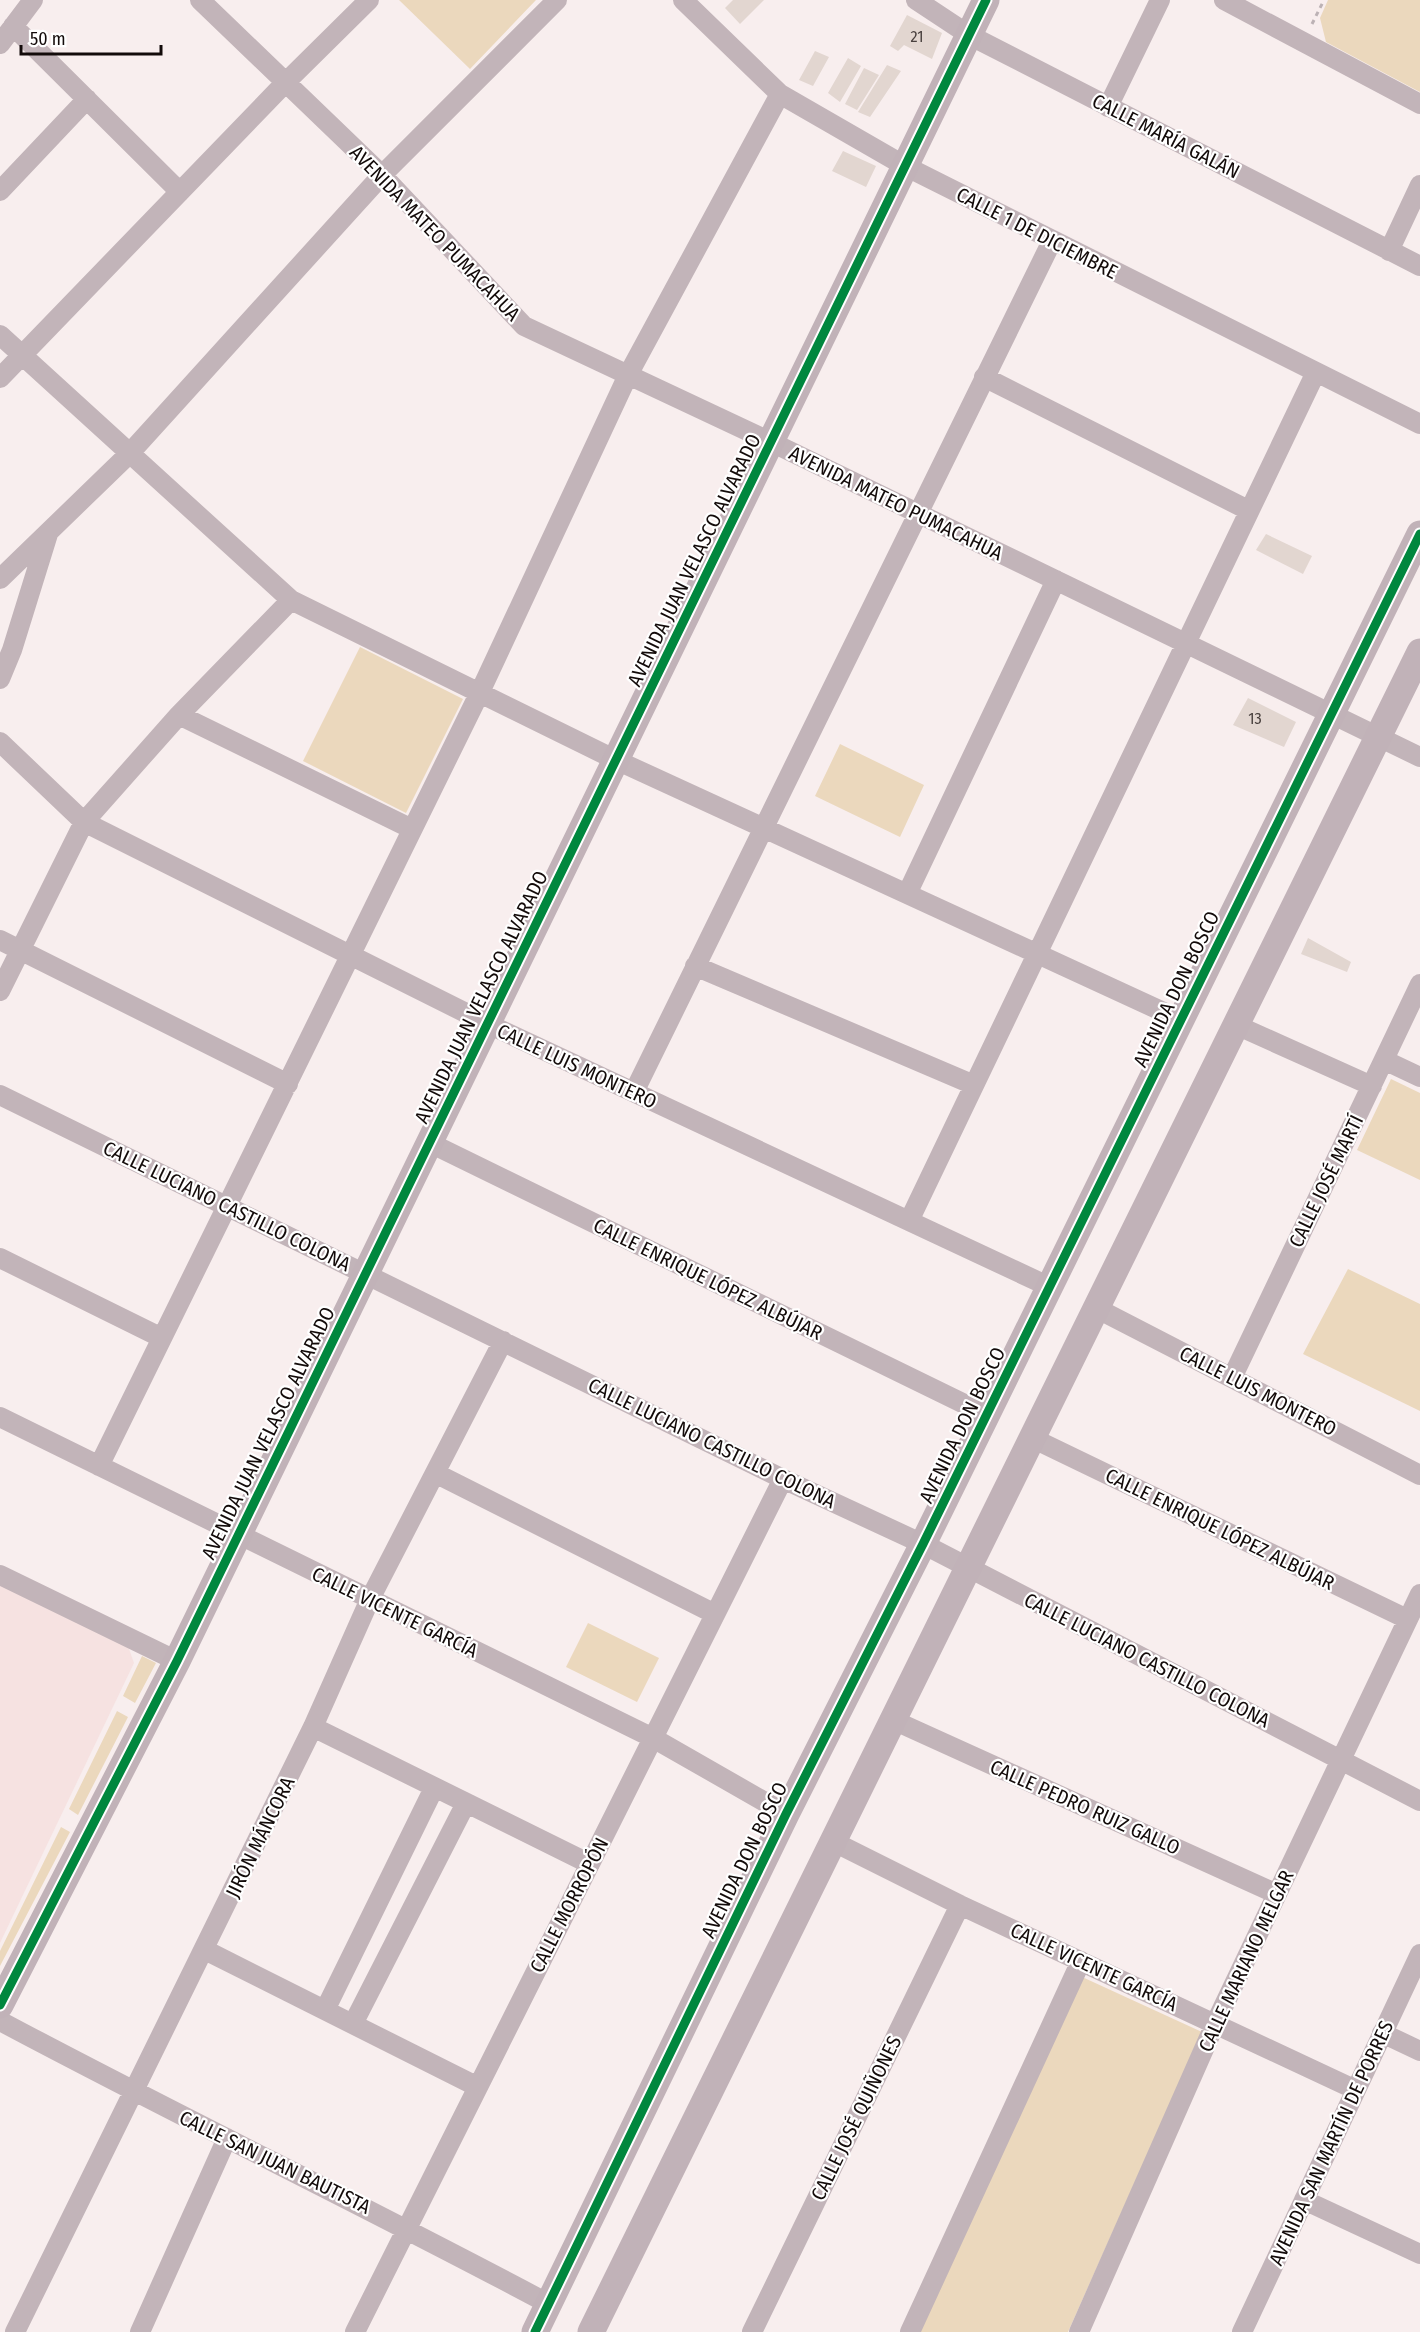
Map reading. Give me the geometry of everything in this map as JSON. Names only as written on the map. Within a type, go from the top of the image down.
[{"type":"street","points":[[0,44],[33,0]]},
{"type":"street","name":"AVENIDA MATEO PUMACAHUA","points":[[201,0],[382,175],[524,326],[771,442],[1420,757]]},
{"type":"street","points":[[0,378],[285,83],[369,0]]},
{"type":"street","points":[[0,579],[129,454],[382,175],[557,0]]},
{"type":"street","name":"CALLE 1 DE DICIEMBRE","points":[[683,0],[780,94],[905,166],[1420,424]]},
{"type":"street","name":"CALLE MARÍA GALÁN","points":[[916,0],[969,35],[1420,266]]},
{"type":"street","name":"AVENIDA JUAN VELASCO ALVARADO","points":[[0,2005],[177,1661],[986,0]]},
{"type":"street","points":[[1108,106],[1160,0]]},
{"type":"street","points":[[1224,0],[1420,104]]},
{"type":"street","points":[[13,26],[180,192]]},
{"type":"street","points":[[99,1466],[480,692],[628,375],[780,94]]},
{"type":"street","points":[[0,191],[87,99]]},
{"type":"street","points":[[1389,250],[1420,185]]},
{"type":"street","points":[[634,1092],[916,513],[1052,241]]},
{"type":"street","points":[[0,335],[291,600],[616,760],[1181,1020]]},
{"type":"street","points":[[909,1221],[1184,642],[1316,372]]},
{"type":"street","points":[[984,377],[1248,510]]},
{"type":"street","points":[[0,679],[12,650],[49,532]]},
{"type":"street","name":"AVENIDA DON BOSCO","points":[[535,2332],[786,1814],[987,1415],[1420,534]]},
{"type":"street","points":[[907,894],[1056,580]]},
{"type":"street","points":[[0,991],[84,822],[178,715],[291,600]]},
{"type":"street","points":[[598,2330],[893,1720],[1420,652]]},
{"type":"street","points":[[178,715],[411,829]]},
{"type":"street","name":"CALLE LUIS MONTERO","points":[[0,742],[84,822],[488,1024],[1050,1287]]},
{"type":"street","points":[[0,940],[288,1084]]},
{"type":"street","points":[[695,966],[974,1085]]},
{"type":"street","name":"CALLE JOSÉ MARTÍ","points":[[1232,1378],[1420,984]]},
{"type":"street","points":[[1236,1026],[1372,1086]]},
{"type":"street","points":[[1384,1060],[1420,1077]]},
{"type":"street","name":"CALLE LUCIANO CASTILLO COLONA","points":[[0,1095],[783,1479],[923,1544],[1420,1800]]},
{"type":"street","name":"CALLE ENRIQUE LÓPEZ ALBÚJAR","points":[[430,1143],[987,1415]]},
{"type":"street","points":[[0,1258],[162,1338]]},
{"type":"street","name":"CALLE LUIS MONTERO","points":[[1096,1308],[1420,1475]]},
{"type":"street","name":"JIRÓN MÁNCORA","points":[[15,2332],[314,1727],[370,1599],[503,1341]]},
{"type":"street","name":"CALLE VICENTE GARCÍA","points":[[0,1417],[653,1738],[786,1814]]},
{"type":"street","name":"CALLE ENRIQUE LÓPEZ ALBÚJAR","points":[[1032,1438],[1407,1619]]},
{"type":"street","points":[[435,1473],[715,1614]]},
{"type":"street","name":"CALLE MORROPÓN","points":[[355,2332],[783,1479]]},
{"type":"street","points":[[0,1575],[177,1661]]},
{"type":"street","name":"CALLE MARIANO MELGAR","points":[[1079,2332],[1215,2024],[1420,1594]]},
{"type":"street","name":"CALLE PEDRO RUIZ GALLO","points":[[893,1720],[1277,1894]]},
{"type":"street","points":[[314,1727],[590,1864]]},
{"type":"street","points":[[325,2010],[434,1788]]},
{"type":"street","points":[[353,2025],[466,1803]]},
{"type":"street","name":"CALLE VICENTE GARCÍA","points":[[834,1842],[960,1905],[1356,2090]]},
{"type":"street","name":"CALLE JOSÉ QUIÑONES","points":[[752,2332],[960,1905]]},
{"type":"street","points":[[205,1950],[478,2087]]},
{"type":"street","name":"AVENIDA SAN MARTÍN DE PORRES","points":[[1242,2332],[1420,1954]]},
{"type":"street","points":[[910,2332],[1081,1961]]},
{"type":"street","name":"CALLE SAN JUAN BAUTISTA","points":[[0,2021],[134,2093],[407,2228],[549,2304]]},
{"type":"street","points":[[1382,2033],[1420,2051]]},
{"type":"street","points":[[140,2332],[227,2138]]},
{"type":"street","points":[[1304,2200],[1420,2254]]},
{"type":"path","points":[[1303,42],[1324,0]]},
{"type":"shaded area","points":[[399,0],[536,0],[470,69]]},
{"type":"shaded area","points":[[1328,0],[1420,0],[1420,92],[1326,42],[1320,18]]},
{"type":"shaded area","points":[[360,647],[463,699],[406,813],[303,761]]},
{"type":"shaded area","points":[[840,744],[924,785],[900,837],[815,796]]},
{"type":"shaded area","points":[[1391,1079],[1420,1093],[1420,1180],[1357,1150]]},
{"type":"shaded area","points":[[1348,1269],[1420,1304],[1420,1411],[1303,1354]]},
{"type":"shaded area","points":[[0,1584],[128,1646],[134,1663],[0,1943]]},
{"type":"shaded area","points":[[588,1623],[659,1658],[637,1702],[566,1667]]},
{"type":"shaded area","points":[[142,1656],[156,1663],[135,1703],[123,1696]]},
{"type":"shaded area","points":[[117,1711],[128,1717],[78,1815],[69,1809]]},
{"type":"shaded area","points":[[61,1827],[70,1832],[0,1966],[0,1951]]},
{"type":"shaded area","points":[[1080,1976],[1202,2032],[1068,2332],[916,2332]]},
{"type":"building","points":[[733,0],[764,0],[740,24],[725,8]]},
{"type":"building","points":[[907,15],[942,33],[932,59],[904,45],[898,51],[890,46]]},
{"type":"building","points":[[815,51],[829,57],[813,86],[799,80]]},
{"type":"building","points":[[848,58],[861,66],[840,102],[828,93]]},
{"type":"building","points":[[887,65],[901,71],[870,117],[858,112]]},
{"type":"building","points":[[864,68],[879,75],[857,110],[845,104]]},
{"type":"building","points":[[843,151],[876,166],[866,187],[832,171]]},
{"type":"building","points":[[1266,534],[1312,556],[1303,574],[1256,550]]},
{"type":"building","points":[[1248,698],[1296,722],[1284,747],[1233,725]]},
{"type":"building","points":[[1308,938],[1351,962],[1347,972],[1301,954]]},
{"type":"cycle path","points":[[0,2005],[177,1661],[986,0]]},
{"type":"cycle path","points":[[535,2332],[786,1814],[923,1544],[1420,534]]}]
